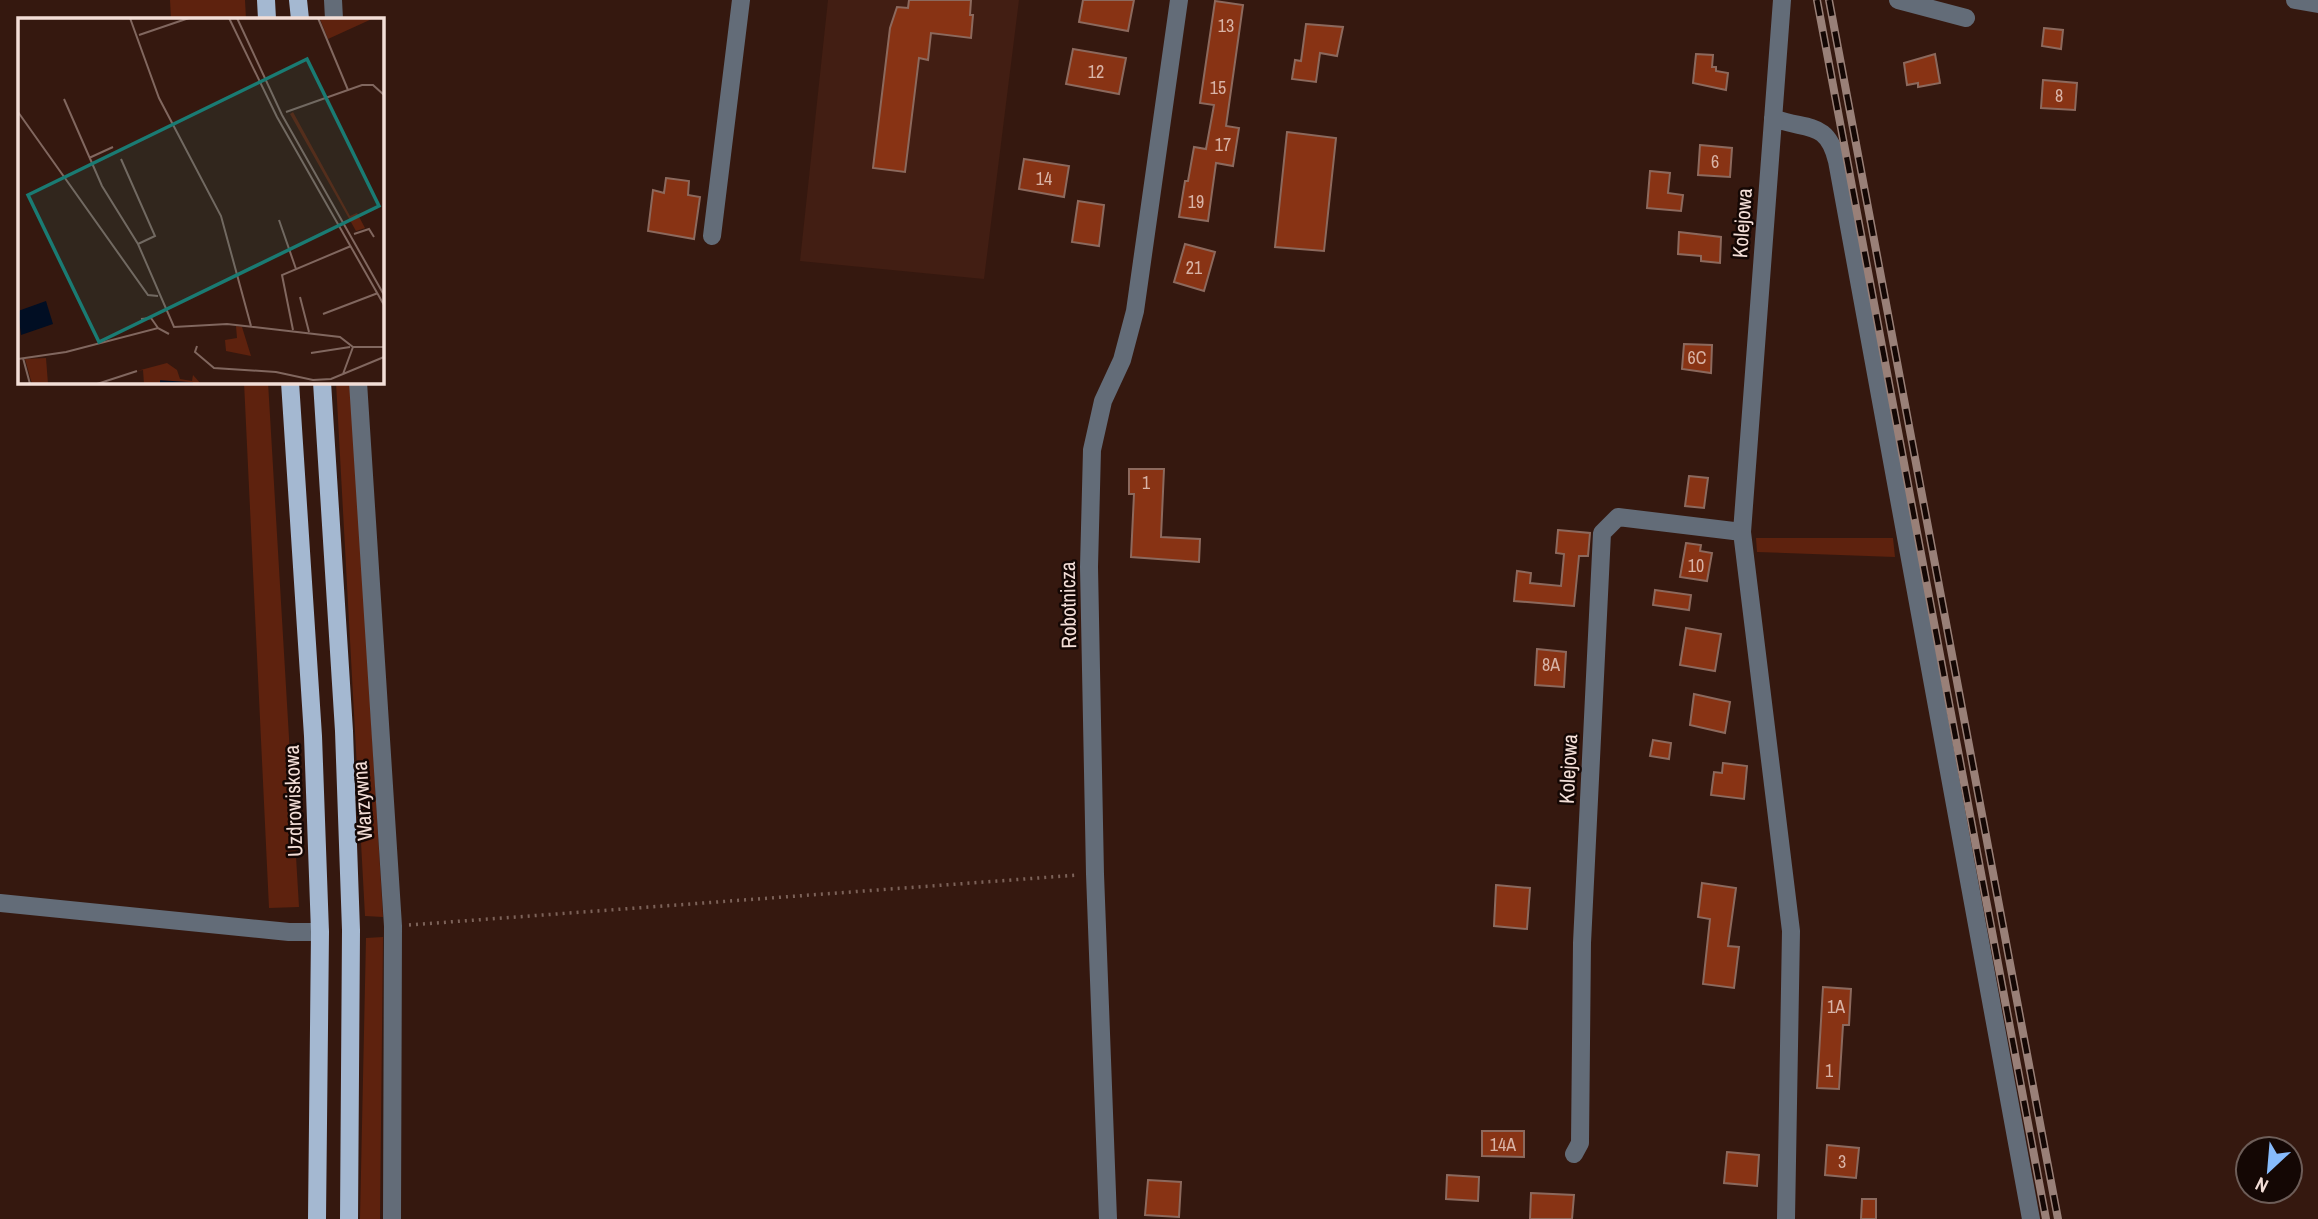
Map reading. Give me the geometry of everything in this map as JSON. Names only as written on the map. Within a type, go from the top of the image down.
[{"type":"main road","points":[[266,0],[267,18]]},
{"type":"main road","points":[[298,0],[300,18]]},
{"type":"main road","name":"Uzdrowiskowa","points":[[290,383],[313,736],[320,932],[317,1219]]},
{"type":"main road","points":[[322,383],[344,731],[351,917],[349,1219]]},
{"type":"street","points":[[333,0],[334,18]]},
{"type":"street","points":[[712,236],[741,0]]},
{"type":"street","name":"Robotnicza","points":[[1108,1219],[1103,1157],[1095,874],[1089,567],[1092,450],[1103,401],[1122,360],[1135,311],[1179,0]]},
{"type":"street","name":"Kolejowa","points":[[1782,0],[1742,532],[1791,931],[1786,1219]]},
{"type":"street","points":[[1898,0],[1966,18]]},
{"type":"street","points":[[2295,0],[2318,4]]},
{"type":"street","points":[[1773,118],[1824,133],[1832,140],[1837,161],[2031,1219]]},
{"type":"street","name":"Warzywna","points":[[358,383],[393,926],[393,1219]]},
{"type":"street","name":"Kolejowa","points":[[1574,1154],[1580,1143],[1582,943],[1602,533],[1618,517],[1742,532]]},
{"type":"street","points":[[0,903],[289,932],[320,932]]},
{"type":"path","points":[[393,926],[1095,874]]},
{"type":"shaded area","points":[[170,0],[245,0],[246,18],[171,18]]},
{"type":"shaded area","points":[[828,0],[1019,0],[984,279],[800,261]]},
{"type":"shaded area","points":[[244,383],[268,383],[299,907],[269,908]]},
{"type":"shaded area","points":[[336,383],[351,383],[383,917],[365,916]]},
{"type":"shaded area","points":[[1756,538],[1893,538],[1895,557],[1757,552]]},
{"type":"shaded area","points":[[383,937],[380,1219],[360,1219],[366,938]]},
{"type":"building","points":[[909,0],[971,0],[970,15],[973,15],[971,38],[931,33],[928,60],[919,58],[905,172],[873,168],[890,28],[897,7],[908,8]]},
{"type":"building","points":[[1083,0],[1134,0],[1128,31],[1079,22]]},
{"type":"building","points":[[1215,1],[1243,5],[1226,126],[1239,128],[1233,166],[1216,163],[1208,221],[1179,217],[1194,147],[1206,149],[1214,105],[1200,103]]},
{"type":"building","points":[[1306,24],[1343,27],[1337,56],[1320,53],[1316,82],[1292,79],[1295,60],[1301,61]]},
{"type":"building","points":[[2044,28],[2063,30],[2061,49],[2042,46]]},
{"type":"building","points":[[1073,49],[1126,58],[1119,94],[1066,84]]},
{"type":"building","points":[[1696,54],[1713,55],[1712,67],[1716,67],[1716,71],[1728,73],[1726,90],[1693,83]]},
{"type":"building","points":[[1935,54],[1940,83],[1918,87],[1918,83],[1907,85],[1904,63]]},
{"type":"building","points":[[2043,80],[2077,83],[2075,110],[2041,108]]},
{"type":"building","points":[[1287,132],[1336,138],[1324,251],[1275,247]]},
{"type":"building","points":[[1700,145],[1732,148],[1730,177],[1698,175]]},
{"type":"building","points":[[1024,159],[1069,166],[1064,197],[1019,189]]},
{"type":"building","points":[[1650,171],[1670,173],[1668,193],[1683,195],[1681,211],[1647,208]]},
{"type":"building","points":[[666,178],[689,181],[688,195],[700,197],[694,239],[648,231],[653,190],[664,193]]},
{"type":"building","points":[[1078,201],[1104,205],[1099,246],[1072,242]]},
{"type":"building","points":[[1679,232],[1721,237],[1720,263],[1701,261],[1701,256],[1678,254]]},
{"type":"building","points":[[1185,244],[1215,252],[1204,291],[1174,282]]},
{"type":"building","points":[[1684,344],[1712,345],[1711,373],[1682,369]]},
{"type":"building","points":[[1129,469],[1164,469],[1161,537],[1200,539],[1199,562],[1131,557],[1134,494],[1129,494]]},
{"type":"building","points":[[1689,476],[1708,478],[1704,508],[1685,506]]},
{"type":"building","points":[[1558,530],[1590,533],[1588,556],[1579,556],[1574,606],[1514,601],[1517,571],[1531,573],[1530,583],[1561,586],[1564,554],[1556,553]]},
{"type":"building","points":[[1686,543],[1701,545],[1700,551],[1712,553],[1707,581],[1680,577]]},
{"type":"building","points":[[1655,590],[1691,595],[1689,610],[1653,605]]},
{"type":"building","points":[[1686,628],[1721,634],[1715,671],[1680,665]]},
{"type":"building","points":[[1537,649],[1566,652],[1564,687],[1535,685]]},
{"type":"building","points":[[1694,694],[1730,702],[1725,733],[1690,725]]},
{"type":"building","points":[[1653,740],[1671,743],[1669,759],[1650,756]]},
{"type":"building","points":[[1723,763],[1747,766],[1744,799],[1711,795],[1714,772],[1722,773]]},
{"type":"building","points":[[1702,883],[1736,888],[1728,946],[1739,947],[1734,988],[1703,984],[1710,919],[1698,917]]},
{"type":"building","points":[[1496,885],[1530,888],[1527,929],[1494,926]]},
{"type":"building","points":[[1823,987],[1851,989],[1849,1025],[1843,1025],[1839,1089],[1817,1088]]},
{"type":"building","points":[[1482,1131],[1524,1131],[1524,1157],[1482,1156]]},
{"type":"building","points":[[1827,1145],[1859,1148],[1856,1178],[1825,1175]]},
{"type":"building","points":[[1727,1152],[1759,1155],[1757,1186],[1724,1183]]},
{"type":"building","points":[[1447,1175],[1479,1177],[1478,1201],[1446,1199]]},
{"type":"building","points":[[1148,1180],[1181,1182],[1179,1217],[1145,1215]]},
{"type":"building","points":[[1531,1193],[1574,1195],[1572,1219],[1530,1219]]},
{"type":"building","points":[[1862,1199],[1876,1199],[1876,1219],[1861,1219]]},
{"type":"railway","points":[[1817,0],[2046,1219]]},
{"type":"railway","points":[[1829,0],[2058,1219]]}]
